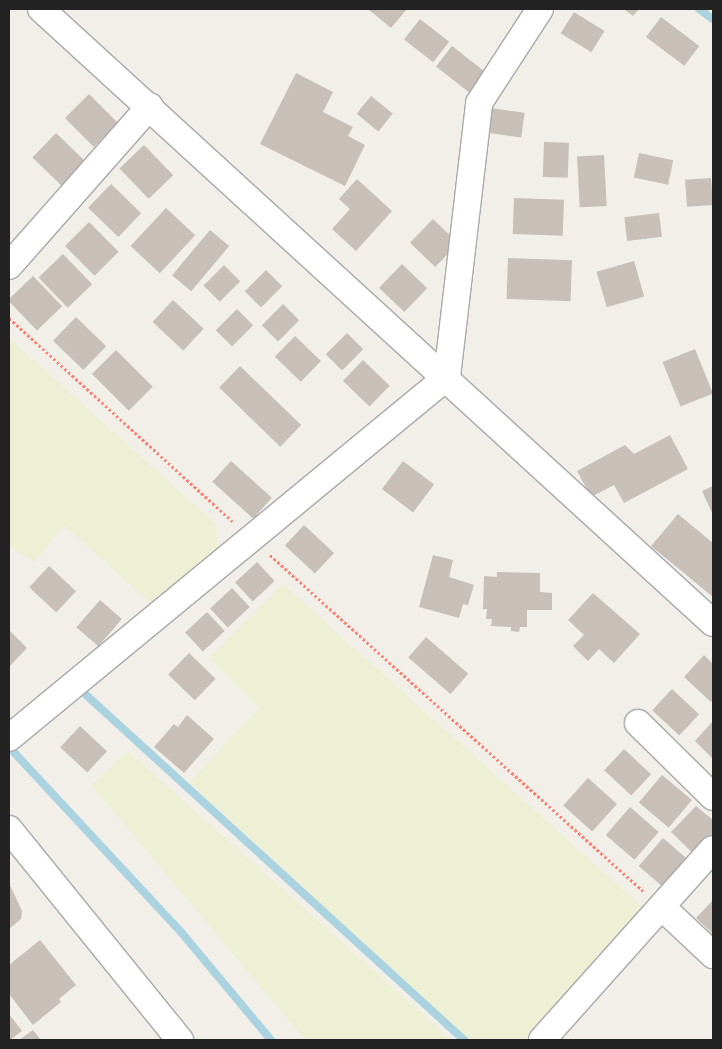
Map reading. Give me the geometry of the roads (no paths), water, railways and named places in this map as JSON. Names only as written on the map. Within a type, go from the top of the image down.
[{"type":"street","points":[[41,9],[447,377],[713,623]]},
{"type":"street","points":[[16,732],[447,377],[479,103],[540,9]]},
{"type":"street","points":[[9,266],[150,106]]},
{"type":"street","points":[[638,723],[713,797]]},
{"type":"street","points":[[9,829],[180,1040]]},
{"type":"street","points":[[542,1040],[713,849]]},
{"type":"street","points":[[662,908],[713,955]]},
{"type":"waterway","points":[[699,9],[713,19]]},
{"type":"waterway","points":[[84,693],[464,1040]]},
{"type":"waterway","points":[[9,747],[181,932],[271,1040]]}]
